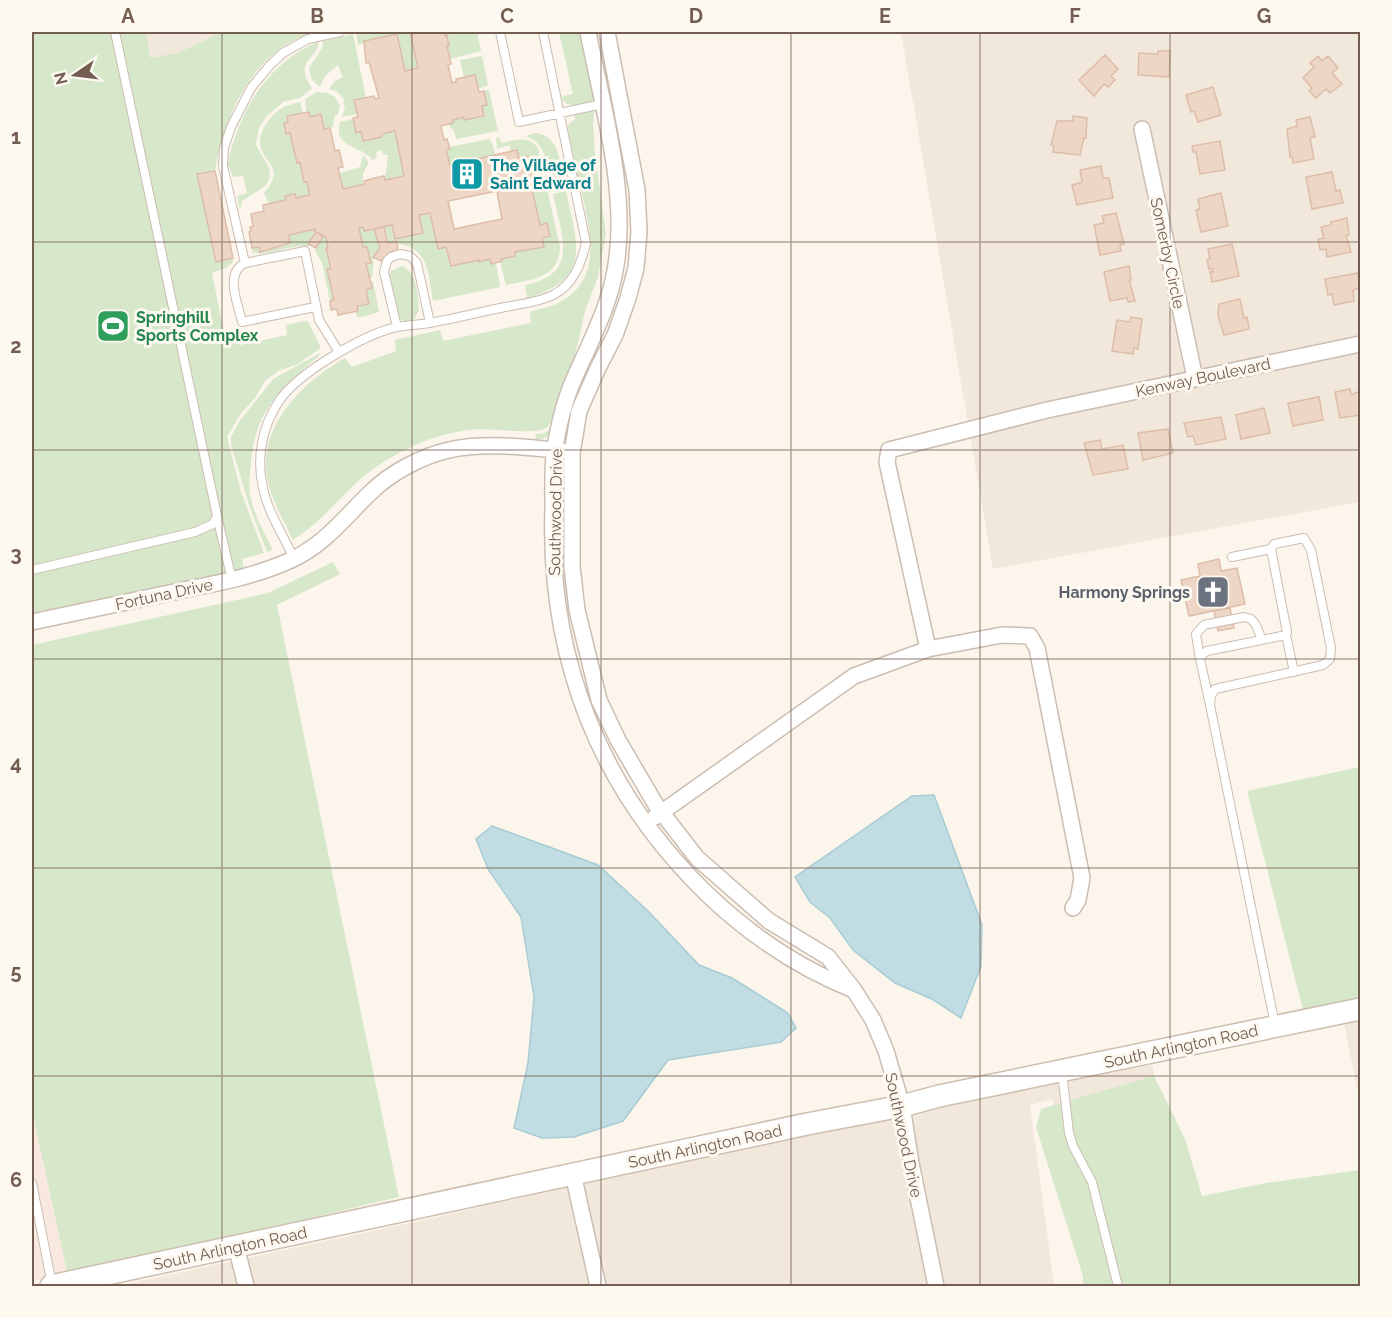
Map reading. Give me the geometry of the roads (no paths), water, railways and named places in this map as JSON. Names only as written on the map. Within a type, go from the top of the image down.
[{"type":"main road","name":"South Arlington Road","points":[[51,1286],[92,1282],[236,1246],[1360,1009]]},
{"type":"street","name":"Southwood Drive","points":[[588,32],[615,168],[618,197],[616,265],[607,306],[568,392],[554,450],[553,578],[567,654],[591,728],[615,777],[646,825],[680,867],[736,920],[777,950],[820,976],[854,990]]},
{"type":"street","name":"Southwood Drive","points":[[607,32],[637,190],[639,232],[636,268],[628,298],[615,335],[579,411],[572,453],[572,567],[577,610],[599,700],[618,740],[662,813],[697,858],[769,921],[828,957],[854,990],[873,1020],[886,1051],[902,1106],[936,1287]]},
{"type":"street","name":"Somerby Circle","points":[[1142,129],[1195,378]]},
{"type":"street","name":"Kenway Boulevard","points":[[928,649],[887,462],[889,450],[1047,410],[1360,344]]},
{"type":"street","name":"Fortuna Drive","points":[[32,622],[232,580],[294,559],[327,538],[372,491],[394,474],[426,457],[450,450],[479,447],[531,447],[572,453]]},
{"type":"street","points":[[646,825],[854,676],[928,649],[1002,635],[1030,636],[1036,648],[1082,878],[1078,900],[1073,908]]},
{"type":"street","points":[[573,1174],[598,1287]]},
{"type":"street","points":[[236,1246],[246,1287]]},
{"type":"lane","points":[[116,32],[232,580]]},
{"type":"lane","points":[[245,263],[222,166],[224,148],[231,127],[251,88],[283,53],[308,39],[339,32]]},
{"type":"lane","points":[[500,32],[519,122],[602,104]]},
{"type":"lane","points":[[294,559],[263,490],[260,468],[261,447],[272,413],[280,399],[339,352],[371,336],[397,327],[429,323],[543,299],[564,287],[576,274],[586,243],[543,32]]},
{"type":"lane","points":[[315,307],[242,322],[233,279],[237,268],[245,263],[305,251],[315,307],[321,325],[339,352]]},
{"type":"lane","points":[[397,327],[384,272],[387,261],[400,254],[410,256],[417,263],[429,323]]},
{"type":"lane","points":[[32,570],[195,532],[213,524],[217,516]]},
{"type":"lane","points":[[1210,705],[1215,689],[1294,672],[1323,665],[1330,659],[1331,648],[1307,541],[1301,538],[1274,544],[1271,549],[1294,672]]},
{"type":"lane","points":[[1232,557],[1271,549]]},
{"type":"lane","points":[[1263,640],[1256,625],[1247,618],[1240,617],[1204,625],[1196,634],[1276,1027]]},
{"type":"lane","points":[[1200,659],[1207,651],[1286,635]]},
{"type":"lane","points":[[1062,1071],[1069,1133],[1073,1146],[1092,1182],[1118,1287]]},
{"type":"lane","points":[[32,1183],[51,1286]]},
{"type":"water","points":[[934,795],[982,925],[981,966],[961,1018],[932,999],[895,983],[853,950],[830,918],[810,902],[795,877],[912,796]]},
{"type":"water","points":[[492,826],[598,865],[648,911],[699,965],[732,978],[788,1013],[796,1028],[781,1042],[668,1060],[623,1121],[574,1137],[542,1138],[514,1128],[528,1063],[534,997],[521,917],[488,869],[476,839]]},
{"type":"place","name":"The Village of Saint Edward","points":[[467,174]]},
{"type":"place","name":"Springhill Sports Complex","points":[[113,326]]},
{"type":"place","name":"Harmony Springs","points":[[1213,592]]}]
